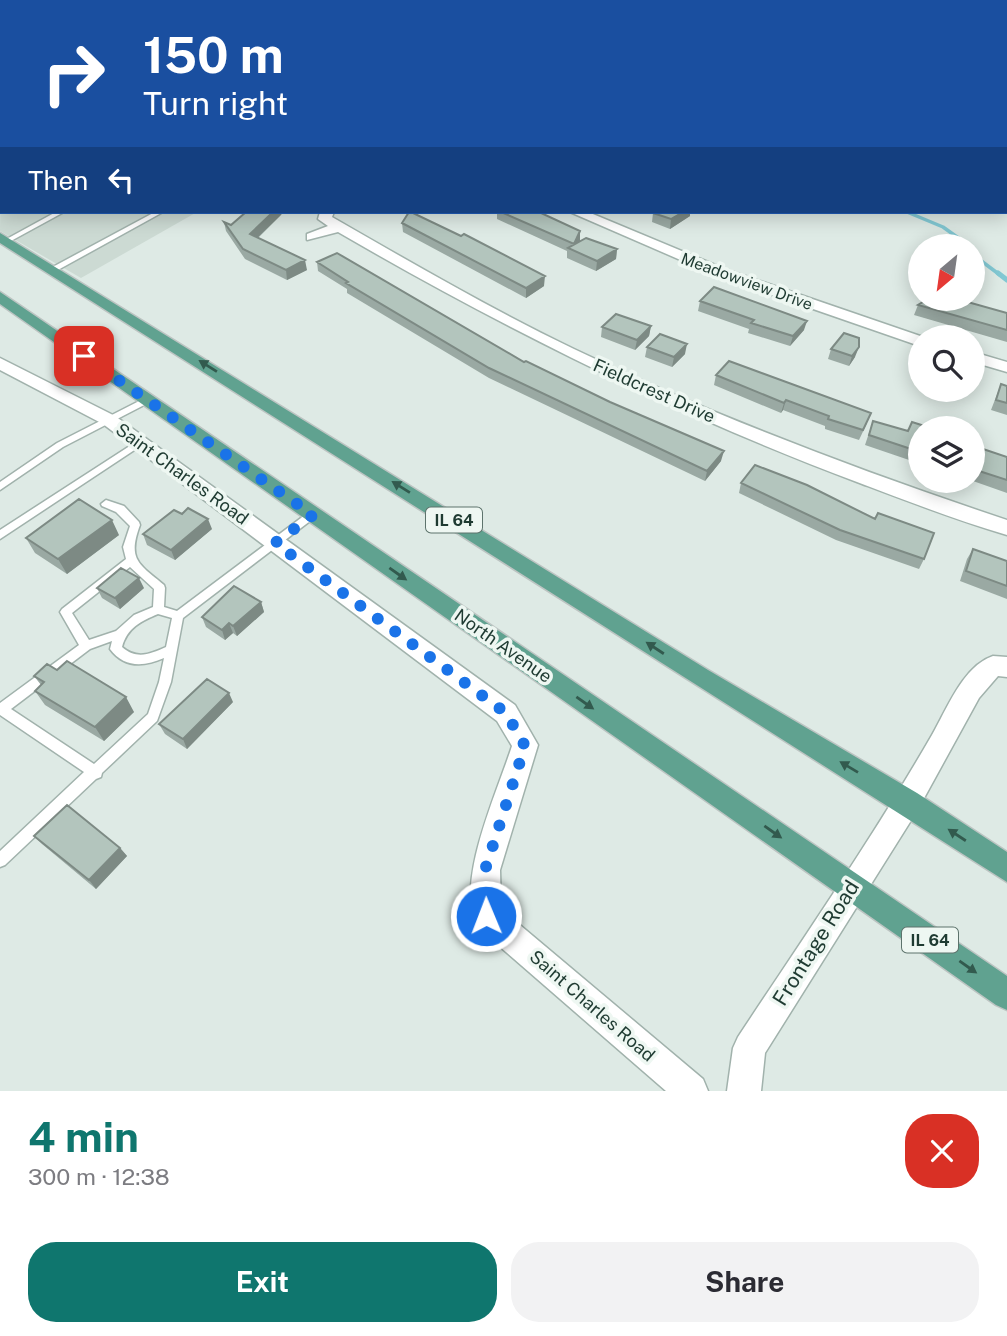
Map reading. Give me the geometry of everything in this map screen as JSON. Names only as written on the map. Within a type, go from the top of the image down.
[{"type":"main road","name":"IL 64","points":[[3,239],[699,677],[908,802],[1007,868]]},
{"type":"main road","name":"North Avenue","points":[[0,297],[1007,994]]},
{"type":"street","name":"Fieldcrest Drive","points":[[326,214],[325,219],[475,304],[615,374],[835,467],[1007,528]]},
{"type":"street","name":"Meadowview Drive","points":[[581,214],[720,272],[908,337]]},
{"type":"street","points":[[312,237],[339,227]]},
{"type":"street","points":[[985,361],[1007,367]]},
{"type":"street","name":"Saint Charles Road","points":[[0,363],[109,420],[506,713],[525,746],[485,870],[486,916],[691,1091]]},
{"type":"street","name":"Frontage Road","points":[[744,1091],[749,1048],[908,802],[970,691],[993,666],[1007,667]]},
{"type":"lane","points":[[3,239],[57,214]]},
{"type":"lane","points":[[53,269],[156,214]]},
{"type":"lane","points":[[0,487],[60,445],[147,400]]},
{"type":"lane","points":[[0,535],[139,443]]},
{"type":"lane","points":[[106,504],[120,509],[135,526],[126,544],[130,561],[160,588],[158,609]]},
{"type":"lane","points":[[0,860],[153,717],[165,682],[178,616],[313,515]]},
{"type":"lane","points":[[86,646],[66,612],[130,561]]},
{"type":"lane","points":[[96,773],[1,709],[86,646],[120,634],[138,618],[158,609],[178,616]]},
{"type":"lane","points":[[120,634],[116,649],[127,660],[147,662],[170,650]]},
{"type":"shaded area","points":[[0,214],[193,214],[81,278],[0,231]]},
{"type":"building","points":[[244,214],[271,214],[250,234],[305,260],[286,270],[243,249],[224,222],[231,225]]},
{"type":"building","points":[[408,214],[415,214],[461,236],[464,234],[545,276],[526,288],[402,223]]},
{"type":"building","points":[[506,214],[543,214],[580,231],[574,244]]},
{"type":"building","points":[[656,214],[680,214],[671,219]]},
{"type":"building","points":[[586,238],[617,249],[597,261],[568,248]]},
{"type":"building","points":[[337,253],[524,362],[724,451],[707,471],[489,368],[346,283],[348,282],[317,262]]},
{"type":"building","points":[[714,287],[807,321],[793,336],[751,323],[754,320],[700,301]]},
{"type":"building","points":[[985,307],[1007,313],[1007,330],[943,312],[985,312]]},
{"type":"building","points":[[616,314],[651,326],[637,340],[602,327]]},
{"type":"building","points":[[844,333],[859,338],[859,347],[852,356],[831,349]]},
{"type":"building","points":[[660,334],[687,344],[674,357],[647,347]]},
{"type":"building","points":[[729,361],[871,413],[863,430],[828,419],[829,416],[786,400],[784,403],[716,375]]},
{"type":"building","points":[[1001,384],[1007,386],[1007,403],[996,400]]},
{"type":"building","points":[[873,421],[908,431],[908,448],[869,435]]},
{"type":"building","points":[[985,450],[1007,457],[1007,480],[985,473]]},
{"type":"building","points":[[755,465],[807,485],[875,519],[878,513],[934,533],[924,559],[840,530],[741,483]]},
{"type":"building","points":[[79,499],[112,520],[58,559],[26,538]]},
{"type":"building","points":[[188,508],[208,519],[171,550],[143,534],[174,510],[182,514]]},
{"type":"building","points":[[973,549],[1007,561],[1007,586],[966,571]]},
{"type":"building","points":[[121,568],[139,578],[115,598],[97,588]]},
{"type":"building","points":[[234,586],[261,602],[233,626],[229,623],[222,630],[202,617]]},
{"type":"building","points":[[67,661],[126,697],[95,727],[35,691],[44,682],[34,676],[47,664],[57,670]]},
{"type":"building","points":[[207,679],[229,693],[183,739],[159,724]]},
{"type":"building","points":[[67,805],[120,848],[89,880],[34,836]]},
{"type":"waterway","points":[[912,214],[953,234]]},
{"type":"waterway","points":[[985,264],[1000,275]]},
{"type":"waterway","points":[[998,273],[1007,280]]},
{"type":"route","points":[[84,356],[313,515],[275,543],[506,713],[525,746],[485,870],[486,916]]}]
